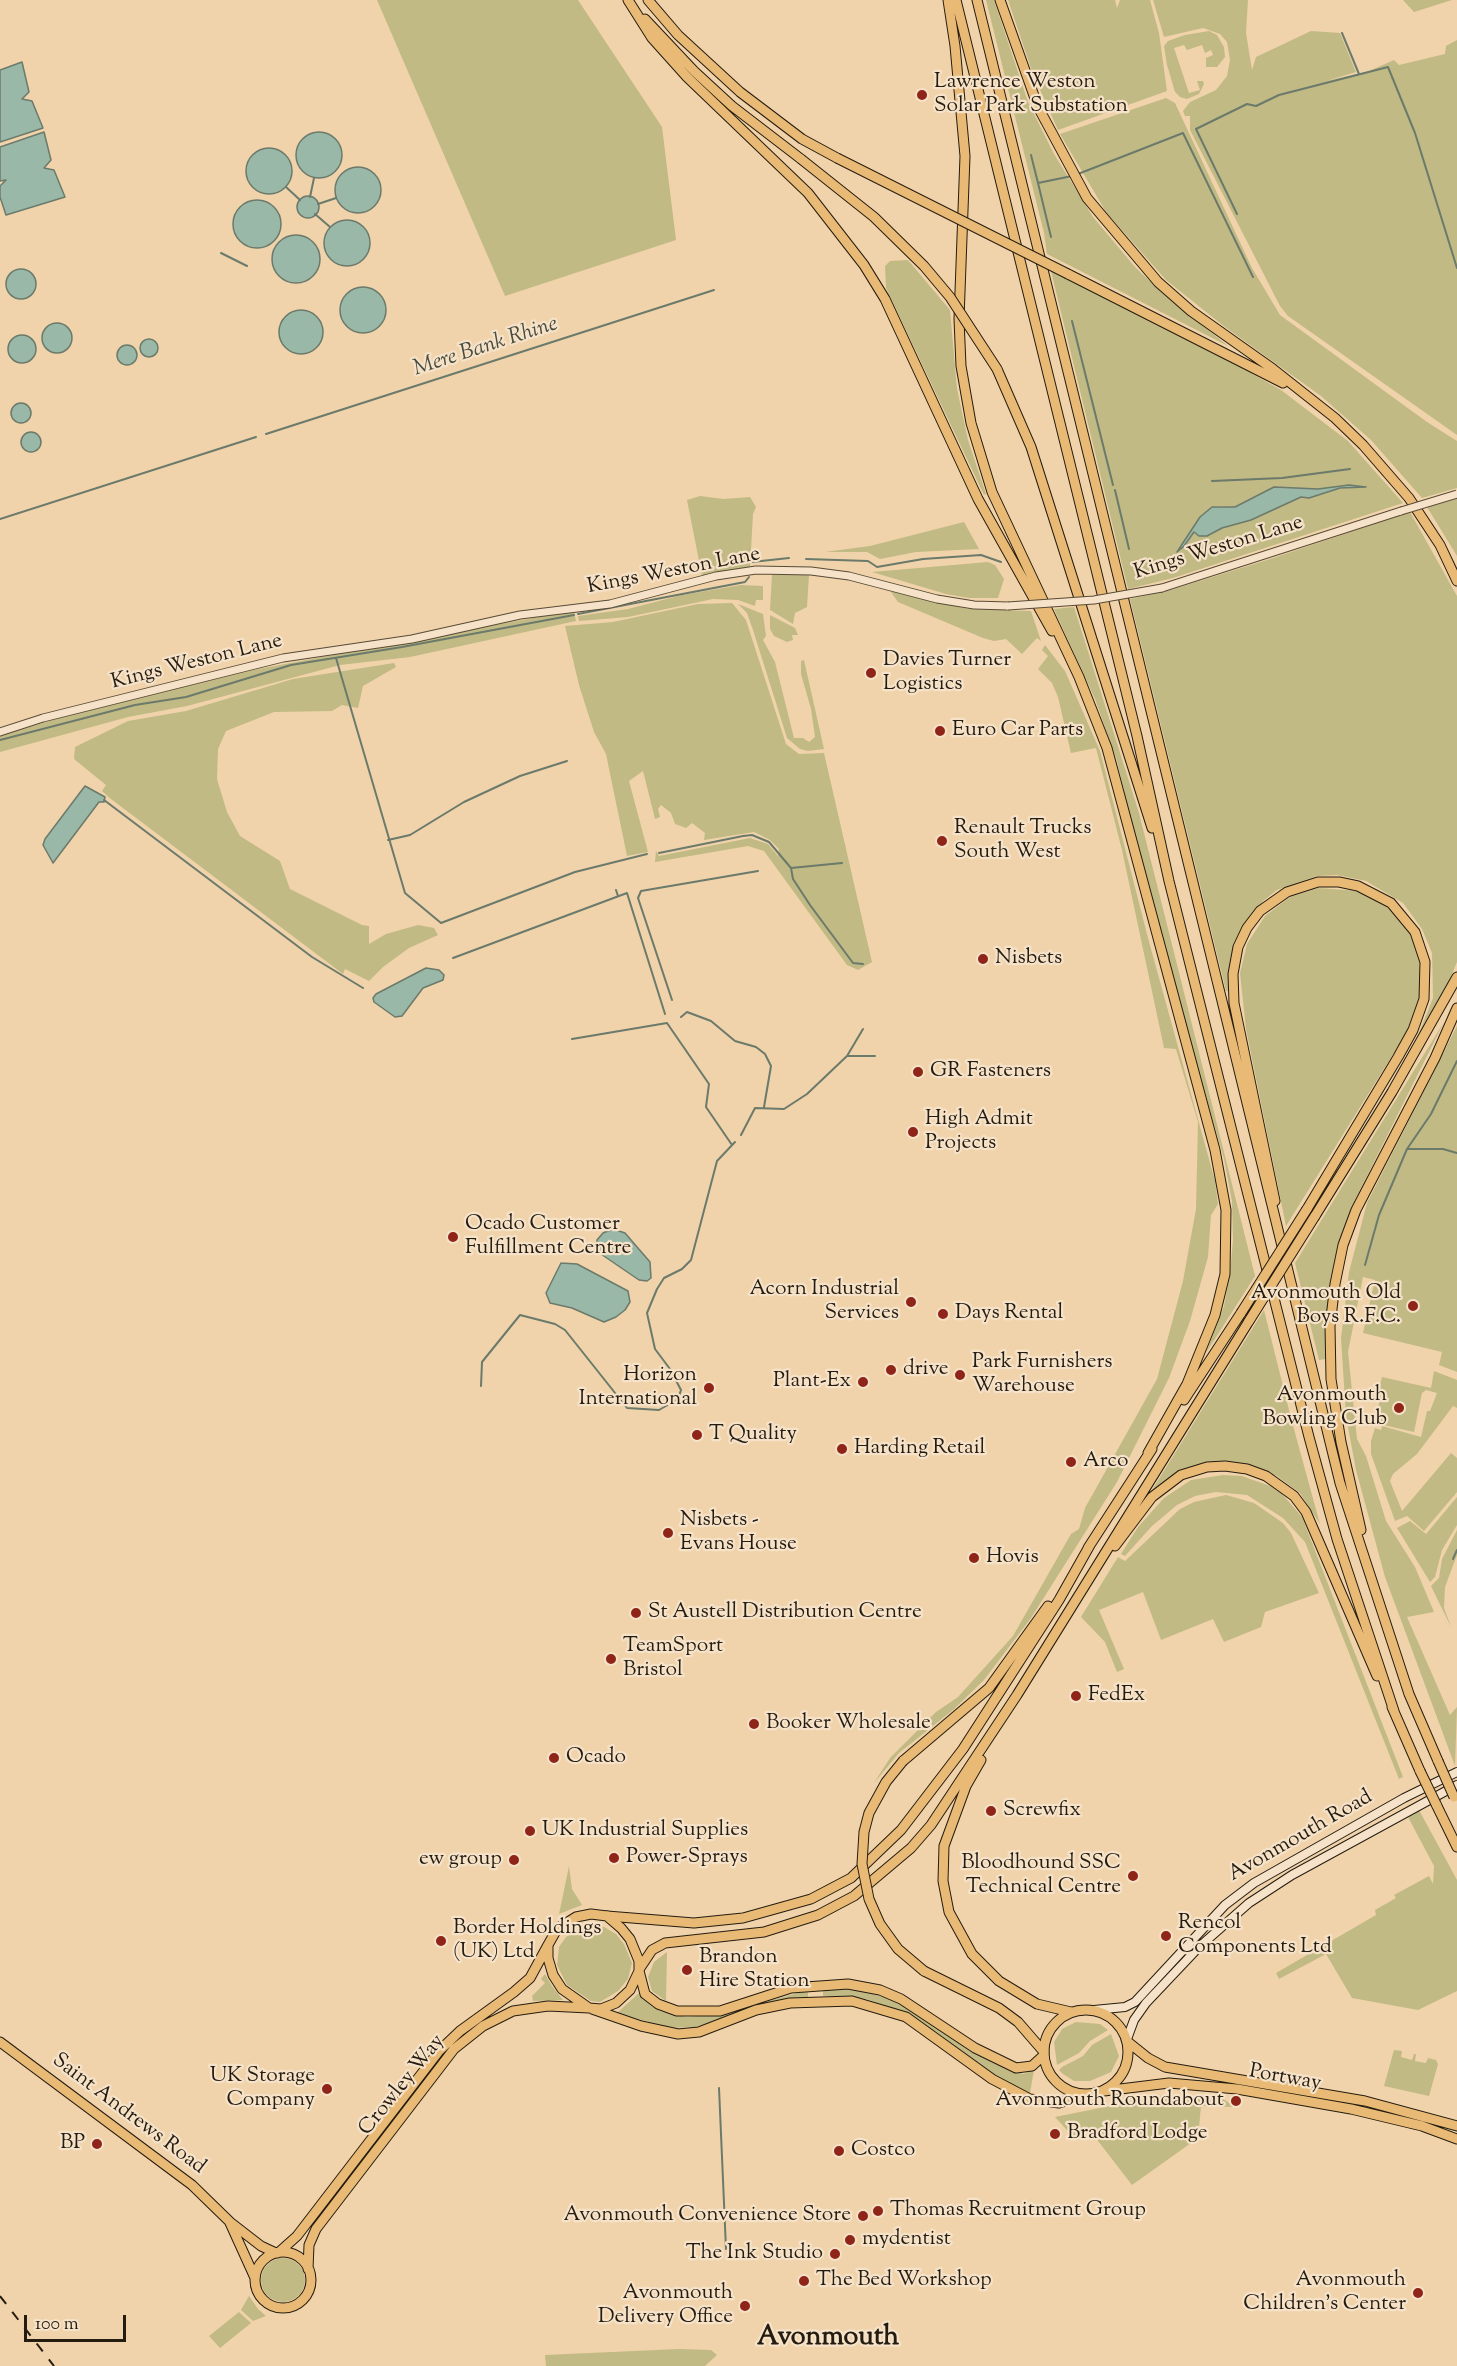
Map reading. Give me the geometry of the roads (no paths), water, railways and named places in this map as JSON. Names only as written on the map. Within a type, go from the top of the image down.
[{"type":"highway","points":[[628,0],[694,71],[732,106],[874,217],[924,266],[950,297],[997,369],[1031,447],[1169,881]]},
{"type":"highway","points":[[628,0],[659,46],[782,166],[832,220],[864,265],[885,299],[978,499],[1079,677]]},
{"type":"highway","points":[[648,0],[678,36],[740,92],[802,139],[1300,392]]},
{"type":"highway","points":[[948,0],[955,46],[965,156],[959,319],[961,366],[971,423],[992,492],[1079,677],[1119,785],[1155,933],[1215,1150],[1226,1210],[1225,1274],[1215,1316],[1187,1384],[1149,1453]]},
{"type":"highway","points":[[956,0],[1137,736],[1169,881],[1312,1448],[1337,1539],[1394,1711]]},
{"type":"highway","points":[[977,0],[1285,1267],[1340,1482],[1409,1694],[1456,1800]]},
{"type":"highway","points":[[1000,0],[1038,107],[1087,198],[1158,282],[1191,311],[1273,369],[1335,418],[1356,438],[1408,498],[1440,545],[1457,581]]},
{"type":"highway","points":[[1089,2094],[1075,2093],[1060,2085],[1049,2072],[1044,2054],[1018,2022],[999,2007],[924,1971],[898,1949],[880,1924],[869,1899],[862,1864],[864,1832],[869,1813],[886,1782],[903,1761],[989,1688],[1090,1545],[1241,1312],[1307,1209],[1413,1030],[1426,983],[1425,962],[1419,940],[1401,912],[1371,890],[1338,882],[1318,882],[1295,888],[1260,910],[1247,928],[1238,947],[1233,974],[1234,1003],[1270,1175],[1285,1267]]},
{"type":"highway","points":[[590,2008],[608,2007],[623,1997],[635,1983],[648,1954],[661,1944],[764,1932],[818,1915],[854,1896],[894,1864],[931,1825],[1086,1587],[1122,1524],[1392,1092],[1457,977]]},
{"type":"highway","points":[[1375,1595],[1334,1402],[1329,1350],[1335,1284],[1343,1245],[1356,1210],[1435,1058],[1457,1008]]},
{"type":"highway","points":[[1086,1587],[1144,1506],[1172,1481],[1207,1467],[1236,1467],[1257,1472],[1281,1485],[1306,1512],[1350,1619],[1457,1847]]},
{"type":"highway","points":[[1017,1695],[966,1786],[952,1821],[944,1846],[942,1865],[945,1897],[962,1940],[972,1954],[999,1981],[1037,2004],[1071,2012],[1094,2010],[1114,2019],[1128,2040],[1128,2061],[1119,2079],[1104,2091],[1059,2103],[1030,2099],[992,2079],[906,2017],[852,2001],[790,2003],[756,2010],[699,2032],[678,2034],[640,2026],[590,2008],[557,1982],[548,1958],[548,1945],[553,1934],[565,1922],[586,1914],[694,1923],[743,1918],[811,1899],[851,1878],[900,1830],[957,1757],[1059,1600],[1090,1545]]},
{"type":"highway","points":[[607,1916],[630,1939],[638,1955],[642,1988],[651,2000],[666,2008],[686,2013],[720,2011],[791,1988],[848,1984],[879,1990],[901,1999],[975,2048],[1016,2068],[1026,2068],[1044,2054],[1051,2028],[1071,2012]]},
{"type":"highway","name":"Crowley Way","points":[[277,2253],[297,2236],[440,2051],[460,2031],[530,1978],[548,1945]]},
{"type":"highway","name":"Crowley Way","points":[[308,2269],[309,2245],[316,2229],[454,2049],[488,2022],[513,2011],[548,2006],[590,2008]]},
{"type":"highway","name":"Portway","points":[[1128,2040],[1148,2058],[1165,2067],[1365,2101],[1457,2126]]},
{"type":"highway","name":"Saint Andrews Road","points":[[0,2042],[192,2185],[230,2222],[261,2246],[277,2253]]},
{"type":"highway","name":"Portway","points":[[1104,2091],[1177,2083],[1237,2089],[1351,2109],[1422,2126],[1457,2139]]},
{"type":"highway","name":"Saint Andrews Road","points":[[230,2222],[255,2278]]},
{"type":"highway","points":[[277,2253],[296,2256],[308,2269],[310,2280],[307,2294],[297,2304],[288,2307],[276,2307],[264,2301],[256,2289],[255,2278],[260,2264],[277,2253]]},
{"type":"main road","name":"Avonmouth Road","points":[[1094,2010],[1125,2007],[1135,2002],[1225,1905],[1254,1883],[1404,1798],[1457,1772]]},
{"type":"main road","name":"Avonmouth Road","points":[[1128,2040],[1134,2020],[1146,2003],[1199,1947],[1249,1903],[1292,1875],[1457,1785]]},
{"type":"street","name":"Kings Weston Lane","points":[[0,732],[43,718],[283,658],[412,639],[520,615],[610,604],[716,576],[756,570],[811,570],[849,576],[937,599],[974,605],[1008,606],[1094,600],[1162,588],[1457,494]]},
{"type":"waterway","points":[[1342,33],[1359,74]]},
{"type":"waterway","points":[[1237,214],[1196,129],[1247,104],[1256,106],[1279,95],[1388,67],[1415,133],[1457,268]]},
{"type":"waterway","points":[[1078,174],[1183,133],[1253,277]]},
{"type":"waterway","points":[[1031,155],[1038,183]]},
{"type":"waterway","points":[[1051,237],[1038,183],[1072,176]]},
{"type":"waterway","points":[[310,197],[314,178]]},
{"type":"waterway","points":[[286,187],[300,200]]},
{"type":"waterway","points":[[318,204],[336,198]]},
{"type":"waterway","points":[[315,214],[330,227]]},
{"type":"waterway","points":[[221,253],[247,266]]},
{"type":"waterway","name":"Mere Bank Rhine","points":[[266,434],[714,290]]},
{"type":"waterway","points":[[1072,321],[1113,485]]},
{"type":"waterway","name":"Mere Bank Rhine","points":[[0,519],[256,437]]},
{"type":"waterway","points":[[1212,481],[1282,478],[1350,469]]},
{"type":"waterway","points":[[1115,490],[1129,549]]},
{"type":"waterway","points":[[806,559],[868,561],[877,567],[923,559],[981,555],[1001,562]]},
{"type":"waterway","points":[[752,562],[789,558]]},
{"type":"waterway","points":[[578,614],[745,582],[749,577]]},
{"type":"waterway","points":[[0,740],[135,705],[186,697],[291,665],[574,615]]},
{"type":"waterway","points":[[336,658],[405,893],[441,923],[575,872],[647,854]]},
{"type":"waterway","points":[[388,840],[410,835],[464,802],[520,776],[567,761]]},
{"type":"waterway","points":[[104,800],[312,957],[363,988]]},
{"type":"waterway","points":[[659,853],[752,835],[769,842],[791,868],[793,879],[853,963],[863,964]]},
{"type":"waterway","points":[[791,868],[842,863]]},
{"type":"waterway","points":[[672,1000],[638,898],[641,891],[758,871]]},
{"type":"waterway","points":[[616,890],[618,896]]},
{"type":"waterway","points":[[453,958],[627,893],[665,1014]]},
{"type":"waterway","points":[[681,1017],[687,1012],[711,1021],[735,1041],[756,1047],[765,1054],[771,1066],[764,1107]]},
{"type":"waterway","points":[[572,1039],[667,1023],[709,1084],[706,1107],[732,1145]]},
{"type":"waterway","points":[[847,1056],[863,1029]]},
{"type":"waterway","points":[[741,1135],[755,1108],[784,1109],[807,1094],[847,1056],[875,1056]]},
{"type":"waterway","points":[[1457,1061],[1431,1114],[1407,1149],[1443,1149],[1457,1153]]},
{"type":"waterway","points":[[481,1386],[482,1362],[520,1315],[555,1324],[565,1330],[627,1408],[659,1410],[678,1399],[681,1390],[670,1369],[655,1349],[647,1313],[664,1278],[682,1269],[691,1260],[717,1161],[735,1142]]},
{"type":"waterway","points":[[1365,1265],[1379,1215],[1407,1149]]},
{"type":"waterway","points":[[1453,1559],[1457,1550]]},
{"type":"waterway","points":[[719,2088],[726,2249]]},
{"type":"railway","points":[[0,2296],[54,2366]]},
{"type":"place","name":"Lawrence Weston Solar Park Substation","points":[[922,95]]},
{"type":"place","name":"Davies Turner Logistics","points":[[871,673]]},
{"type":"place","name":"Euro Car Parts","points":[[940,731]]},
{"type":"place","name":"Renault Trucks South West","points":[[942,841]]},
{"type":"place","name":"Nisbets","points":[[983,959]]},
{"type":"place","name":"GR Fasteners","points":[[918,1072]]},
{"type":"place","name":"High Admit Projects","points":[[913,1132]]},
{"type":"place","name":"Ocado Customer Fulfillment Centre","points":[[453,1237]]},
{"type":"place","name":"Acorn Industrial Services","points":[[911,1302]]},
{"type":"place","name":"Avonmouth Old Boys R.F.C.","points":[[1413,1306]]},
{"type":"place","name":"Days Rental","points":[[943,1314]]},
{"type":"place","name":"drive","points":[[891,1370]]},
{"type":"place","name":"Park Furnishers Warehouse","points":[[960,1375]]},
{"type":"place","name":"Plant-Ex","points":[[863,1382]]},
{"type":"place","name":"Horizon International","points":[[709,1388]]},
{"type":"place","name":"Avonmouth Bowling Club","points":[[1399,1408]]},
{"type":"place","name":"T Quality","points":[[697,1435]]},
{"type":"place","name":"Harding Retail","points":[[842,1449]]},
{"type":"place","name":"Arco","points":[[1071,1462]]},
{"type":"place","name":"Nisbets - Evans House","points":[[668,1533]]},
{"type":"place","name":"Hovis","points":[[974,1558]]},
{"type":"place","name":"St Austell Distribution Centre","points":[[636,1613]]},
{"type":"place","name":"TeamSport Bristol","points":[[611,1659]]},
{"type":"place","name":"FedEx","points":[[1076,1696]]},
{"type":"place","name":"Booker Wholesale","points":[[754,1724]]},
{"type":"place","name":"Ocado","points":[[554,1758]]},
{"type":"place","name":"Screwfix","points":[[991,1811]]},
{"type":"place","name":"UK Industrial Supplies","points":[[530,1831]]},
{"type":"place","name":"Power-Sprays","points":[[614,1858]]},
{"type":"place","name":"ew group","points":[[514,1860]]},
{"type":"place","name":"Bloodhound SSC Technical Centre","points":[[1133,1876]]},
{"type":"place","name":"Rencol Components Ltd","points":[[1166,1936]]},
{"type":"place","name":"Border Holdings (UK) Ltd","points":[[441,1941]]},
{"type":"place","name":"Brandon Hire Station","points":[[687,1970]]},
{"type":"place","name":"UK Storage Company","points":[[327,2089]]},
{"type":"place","name":"Avonmouth Roundabout","points":[[1236,2101]]},
{"type":"place","name":"Bradford Lodge","points":[[1055,2134]]},
{"type":"place","name":"BP","points":[[97,2144]]},
{"type":"place","name":"Costco","points":[[839,2151]]},
{"type":"place","name":"Thomas Recruitment Group","points":[[878,2211]]},
{"type":"place","name":"Avonmouth Convenience Store","points":[[863,2216]]},
{"type":"place","name":"mydentist","points":[[850,2240]]},
{"type":"place","name":"The Ink Studio","points":[[835,2254]]},
{"type":"place","name":"The Bed Workshop","points":[[804,2281]]},
{"type":"place","name":"Avonmouth Children's Center","points":[[1418,2293]]},
{"type":"place","name":"Avonmouth Delivery Office","points":[[745,2306]]},
{"type":"district","name":"Avonmouth","points":[[828,2339]]}]
